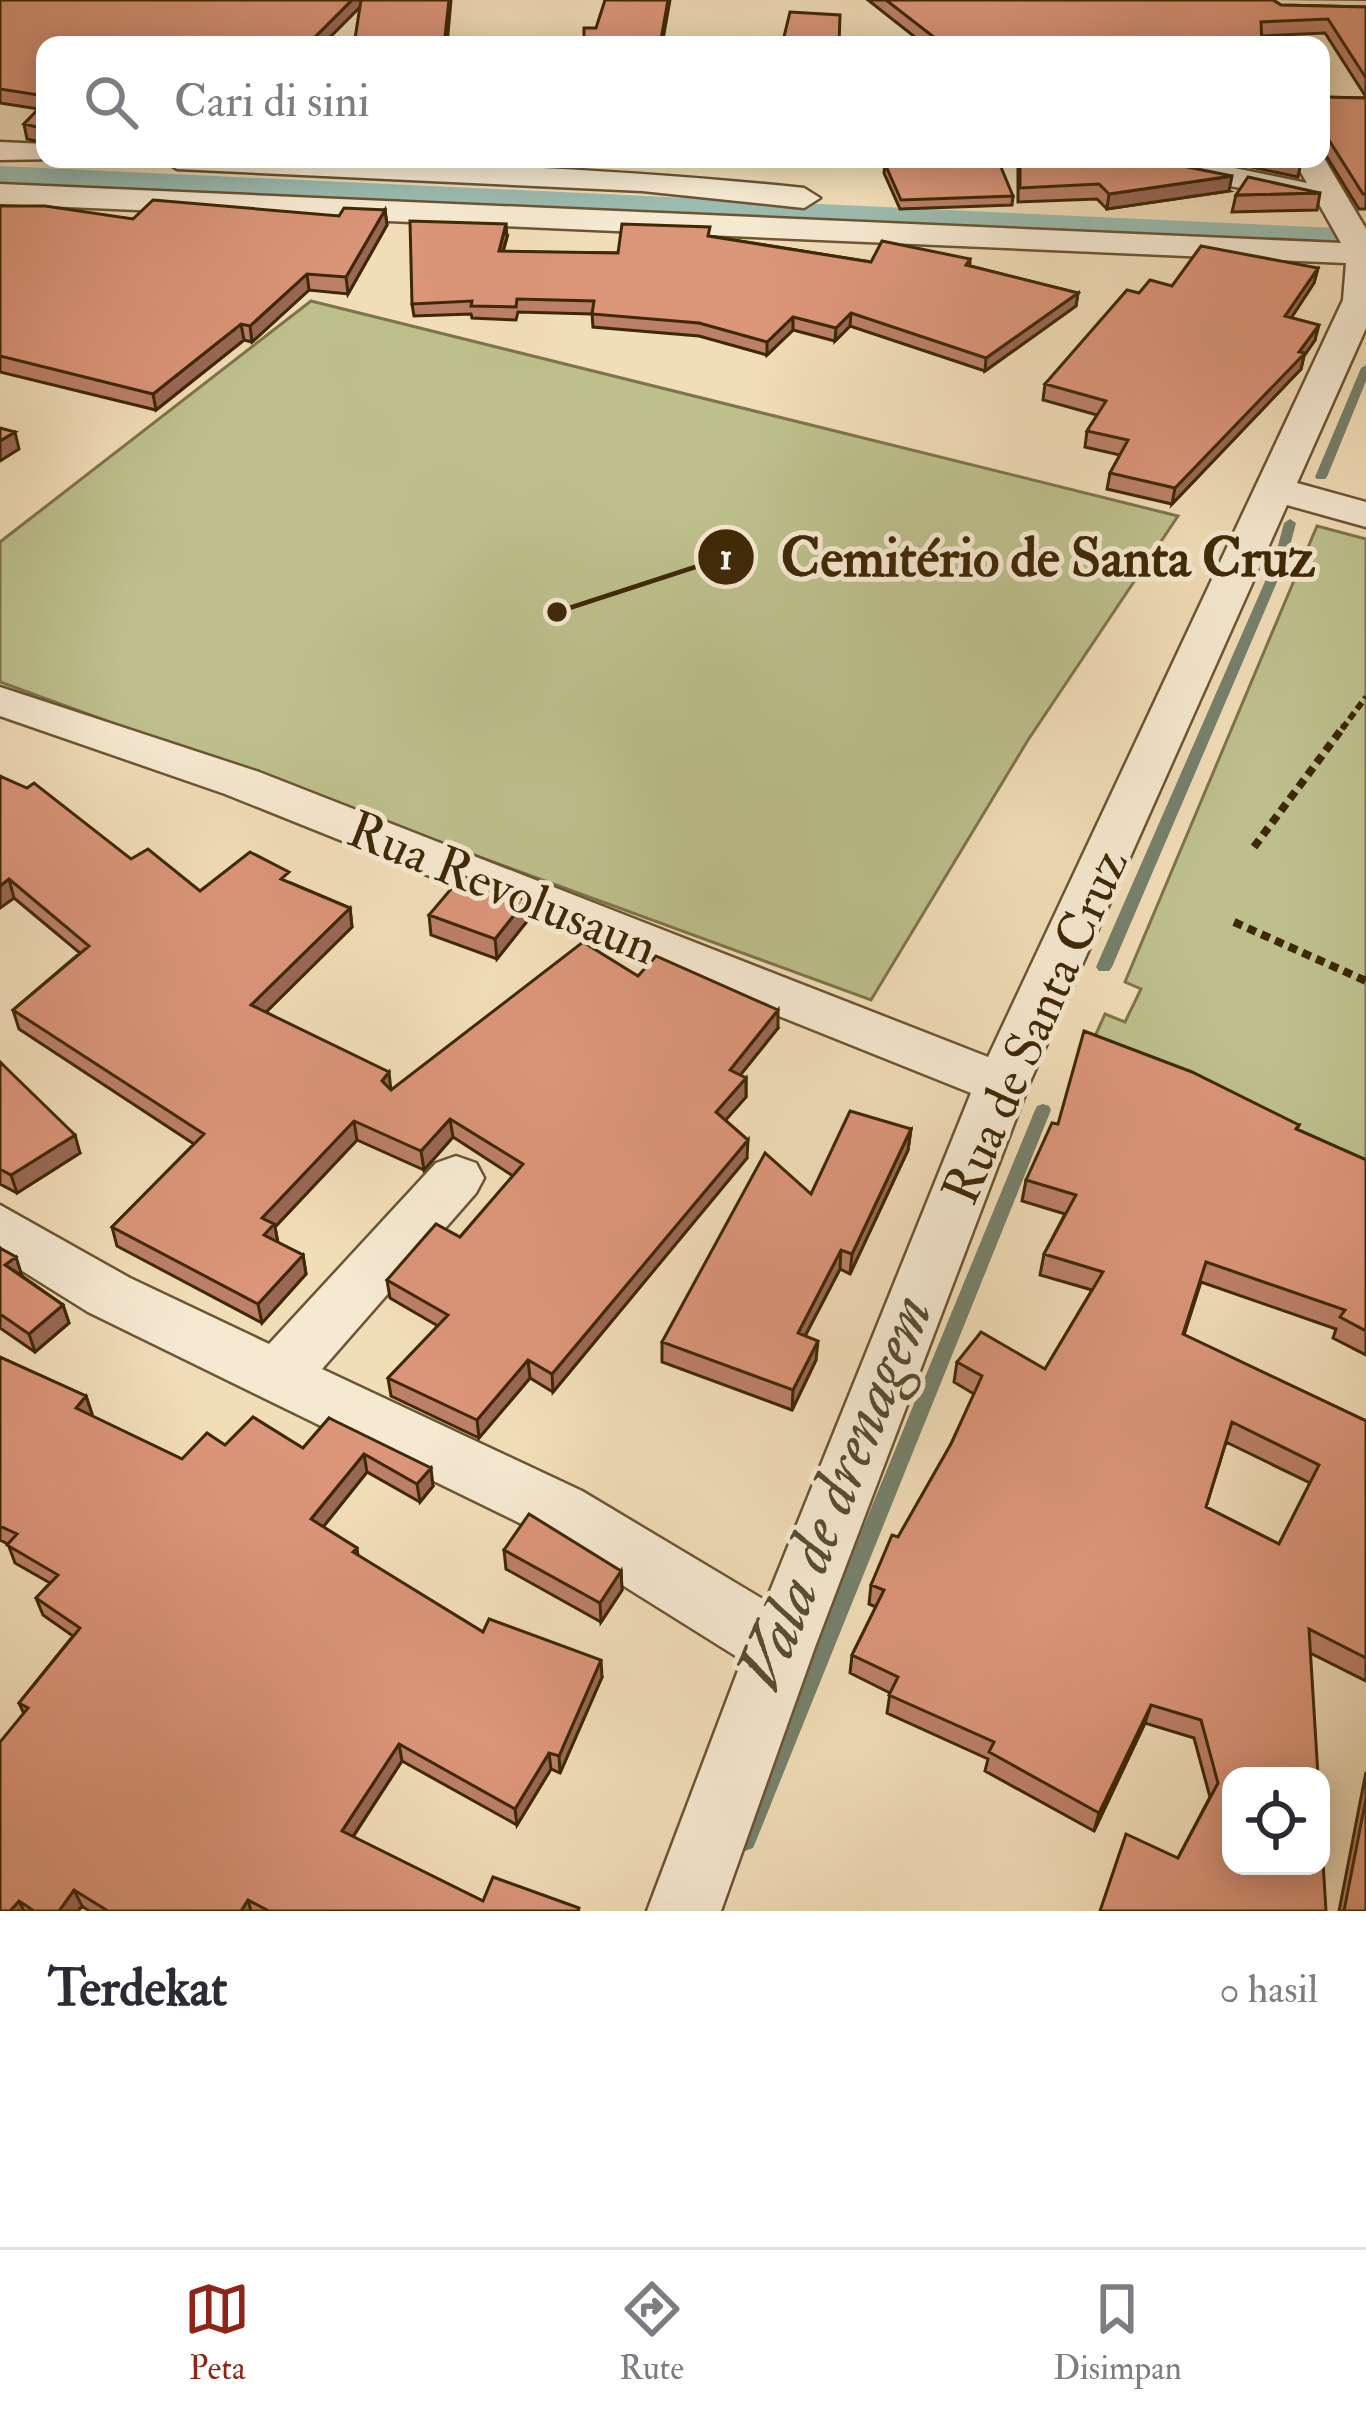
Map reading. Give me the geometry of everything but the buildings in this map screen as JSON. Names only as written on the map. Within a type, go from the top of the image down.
[{"type":"street","points":[[1274,3],[1366,8]]},
{"type":"street","points":[[1274,3],[1297,34]]},
{"type":"street","points":[[0,152],[36,154]]},
{"type":"street","points":[[367,168],[642,181],[934,207],[1230,215],[1338,207]]},
{"type":"street","points":[[1183,168],[1338,207]]},
{"type":"street","points":[[1314,168],[1365,254]]},
{"type":"street","points":[[0,194],[1365,254]]},
{"type":"street","name":"Rua de Santa Cruz","points":[[684,1911],[781,1647],[1002,1084],[1361,301],[1365,254]]},
{"type":"street","points":[[1276,490],[1366,515]]},
{"type":"street","name":"Rua Revolusaun","points":[[0,701],[242,784],[1002,1084]]},
{"type":"street","points":[[276,1378],[456,1178]]},
{"type":"street","points":[[0,1228],[109,1294],[559,1511],[781,1647]]},
{"type":"path","points":[[1254,847],[1366,698]]},
{"type":"path","points":[[1234,922],[1366,981]]},
{"type":"green space","points":[[311,301],[1178,516],[1028,740],[871,1000],[0,682],[0,542]]},
{"type":"green space","points":[[1317,526],[1366,539],[1366,1173],[1091,1045],[1105,1014],[1125,1022],[1141,989],[1125,982]]},
{"type":"waterway","points":[[0,176],[1336,238]]},
{"type":"waterway","name":"Vala de drenagem","points":[[1321,477],[1366,368]]},
{"type":"waterway","name":"Vala de drenagem","points":[[1104,967],[1280,561],[1290,523]]},
{"type":"waterway","name":"Vala de drenagem","points":[[745,1841],[1043,1110]]},
{"type":"place","name":"Cemitério de Santa Cruz","points":[[557,612]]}]
